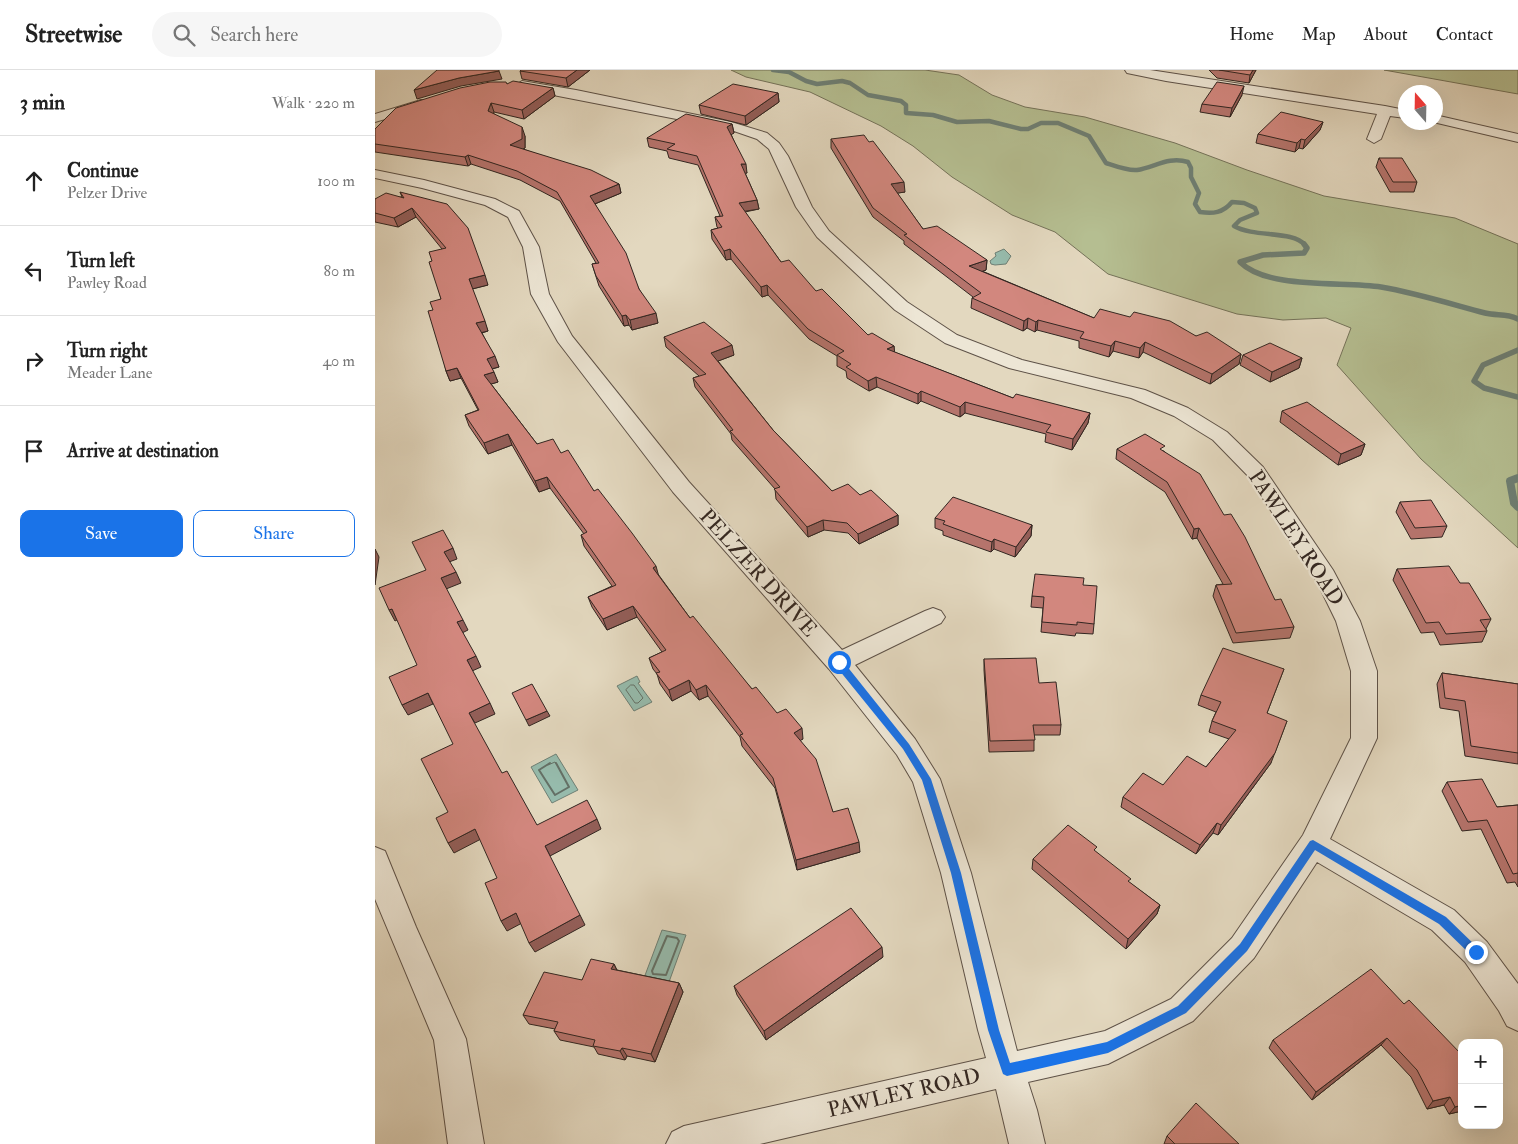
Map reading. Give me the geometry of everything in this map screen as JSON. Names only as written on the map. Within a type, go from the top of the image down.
[{"type":"street","points":[[1131,70],[1398,113]]},
{"type":"street","name":"PAWLEY ROAD","points":[[498,85],[542,87],[731,126],[762,136],[774,146],[781,156],[804,208],[823,234],[901,306],[951,339],[1016,364],[1138,394],[1181,412],[1220,436],[1256,472],[1325,576],[1348,621],[1364,671],[1364,738],[1313,844],[1243,948],[1182,1010],[1108,1047],[684,1144]]},
{"type":"street","points":[[375,118],[443,97]]},
{"type":"street","points":[[1374,139],[1385,110]]},
{"type":"street","points":[[1443,121],[1518,138]]},
{"type":"street","name":"PELZER DRIVE","points":[[375,174],[424,184],[490,202],[515,214],[531,247],[540,294],[564,338],[681,487],[839,662],[906,747],[926,779],[956,873],[994,1030],[1021,1110],[1027,1144]]},
{"type":"street","points":[[839,662],[933,617]]},
{"type":"street","points":[[1313,844],[1443,920],[1476,952],[1510,1000],[1518,1015]]},
{"type":"street","points":[[375,860],[401,928],[450,1039],[466,1144]]},
{"type":"shaded area","points":[[731,70],[925,70],[959,75],[992,95],[1025,107],[1085,117],[1175,143],[1324,196],[1455,218],[1518,244],[1518,548],[1421,459],[1337,365],[1351,328],[1326,318],[1283,320],[1237,314],[1108,274],[1055,232],[1012,215],[952,177],[913,146],[881,126],[810,92],[746,77]]},
{"type":"shaded area","points":[[1384,70],[1518,70],[1518,94]]},
{"type":"water","points":[[1004,249],[1011,256],[1006,264],[991,264],[990,261],[996,256],[995,253]]},
{"type":"water","points":[[637,676],[640,682],[638,683],[652,702],[634,711],[617,686]]},
{"type":"water","points":[[556,754],[578,790],[552,803],[531,767]]},
{"type":"water","points":[[662,930],[686,935],[669,982],[644,978]]},
{"type":"building","points":[[437,70],[499,71],[459,78],[414,90]]},
{"type":"building","points":[[521,70],[577,70],[566,78]]},
{"type":"building","points":[[1219,70],[1253,70],[1250,75]]},
{"type":"building","points":[[513,81],[553,88],[522,110],[491,103],[488,111],[522,127],[522,139],[510,145],[591,170],[619,184],[590,196],[626,253],[639,289],[656,313],[630,320],[626,315],[622,316],[596,276],[592,264],[599,263],[557,192],[517,171],[468,155],[465,157],[375,144],[375,129],[396,108],[460,88],[490,82],[506,82],[507,84]]},
{"type":"building","points":[[1217,82],[1244,86],[1232,108],[1202,104]]},
{"type":"building","points":[[733,84],[778,93],[745,116],[699,105]]},
{"type":"building","points":[[1281,112],[1323,122],[1305,140],[1301,139],[1297,143],[1258,134]]},
{"type":"building","points":[[686,114],[732,124],[727,127],[746,164],[741,164],[757,200],[739,203],[781,262],[789,260],[816,291],[822,289],[868,335],[872,333],[894,346],[887,349],[1013,398],[1016,394],[1090,413],[1073,439],[1046,432],[1051,425],[965,402],[960,407],[921,391],[918,394],[876,377],[868,381],[846,367],[851,364],[837,355],[844,351],[808,329],[767,285],[761,287],[730,249],[724,251],[711,230],[722,227],[715,217],[723,216],[697,156],[667,149],[675,144],[647,138]]},
{"type":"building","points":[[864,135],[869,142],[873,141],[904,182],[891,184],[923,229],[937,226],[987,260],[969,266],[1094,318],[1100,309],[1130,317],[1134,312],[1170,321],[1196,336],[1207,332],[1241,354],[1212,374],[1145,342],[1140,348],[1115,341],[1111,346],[1080,338],[1084,332],[1038,320],[1036,322],[1028,318],[1024,321],[972,298],[981,293],[904,235],[907,234],[873,208],[831,139]]},
{"type":"building","points":[[1379,158],[1402,158],[1417,182],[1393,182]]},
{"type":"building","points":[[400,192],[447,204],[468,228],[485,275],[469,279],[485,321],[476,323],[495,356],[487,359],[494,372],[484,375],[537,444],[553,439],[561,453],[568,450],[594,491],[598,489],[632,533],[656,566],[653,568],[690,618],[693,616],[752,689],[756,687],[777,713],[786,709],[802,728],[794,733],[816,759],[833,812],[848,808],[859,842],[796,860],[773,778],[740,735],[743,734],[706,685],[696,690],[689,680],[669,690],[656,673],[660,672],[649,658],[666,650],[633,606],[603,619],[588,597],[616,585],[581,535],[587,532],[547,477],[535,481],[508,434],[484,443],[465,415],[479,410],[457,368],[446,371],[428,311],[433,310],[430,302],[441,299],[429,262],[432,261],[429,252],[446,248],[412,208],[394,218],[375,213],[375,199],[386,193],[404,198]]},
{"type":"building","points":[[704,322],[732,345],[711,353],[773,430],[832,491],[848,484],[860,495],[871,490],[898,515],[858,534],[847,523],[823,520],[807,527],[774,489],[780,487],[730,431],[733,430],[693,378],[706,374],[664,337]]},
{"type":"building","points":[[1270,343],[1302,358],[1272,372],[1243,355]]},
{"type":"building","points":[[1307,402],[1365,444],[1341,454],[1282,411]]},
{"type":"building","points":[[1145,434],[1165,446],[1160,449],[1200,474],[1224,515],[1231,514],[1245,537],[1275,600],[1281,599],[1294,627],[1236,633],[1216,585],[1232,584],[1199,528],[1194,529],[1167,482],[1117,449]]},
{"type":"building","points":[[953,497],[1032,525],[1016,547],[994,539],[992,542],[943,524],[945,521],[935,518]]},
{"type":"building","points":[[1431,500],[1447,526],[1415,528],[1400,502]]},
{"type":"building","points":[[443,530],[453,548],[444,552],[456,572],[441,578],[463,620],[457,622],[476,656],[467,660],[490,703],[469,713],[502,773],[507,771],[537,825],[587,800],[597,819],[545,846],[580,915],[529,943],[516,913],[501,921],[485,883],[497,878],[475,829],[448,843],[436,818],[448,812],[421,759],[453,744],[428,693],[402,705],[389,677],[417,665],[392,609],[389,610],[379,588],[426,570],[412,542]]},
{"type":"building","points":[[1449,566],[1460,583],[1469,583],[1491,619],[1480,620],[1487,631],[1446,634],[1439,622],[1426,623],[1397,569]]},
{"type":"building","points":[[1035,574],[1084,578],[1083,585],[1097,586],[1094,624],[1077,622],[1077,625],[1042,622],[1044,597],[1032,596]]},
{"type":"building","points":[[1223,648],[1284,669],[1267,713],[1287,721],[1275,753],[1221,825],[1217,823],[1200,845],[1123,797],[1143,773],[1163,785],[1187,756],[1206,767],[1236,730],[1212,721],[1221,702],[1201,695]]},
{"type":"building","points":[[1036,658],[1039,683],[1056,682],[1061,725],[1033,725],[1035,740],[990,741],[984,659]]},
{"type":"building","points":[[1442,673],[1518,684],[1518,753],[1471,746],[1465,701],[1445,698]]},
{"type":"building","points":[[532,684],[547,711],[526,720],[512,693]]},
{"type":"building","points":[[1482,779],[1497,807],[1518,805],[1518,873],[1513,874],[1487,820],[1468,822],[1447,782]]},
{"type":"building","points":[[1068,825],[1097,847],[1094,850],[1131,879],[1128,881],[1160,905],[1128,939],[1033,859]]},
{"type":"building","points":[[851,908],[882,947],[764,1031],[734,986]]},
{"type":"building","points":[[591,959],[614,964],[611,969],[679,983],[651,1054],[622,1048],[620,1051],[593,1046],[595,1040],[554,1031],[558,1022],[523,1015],[544,972],[582,980]]},
{"type":"building","points":[[1371,969],[1404,1004],[1409,1000],[1458,1051],[1458,1106],[1455,1107],[1450,1097],[1433,1101],[1417,1070],[1387,1038],[1316,1092],[1273,1040]]},
{"type":"building","points":[[1196,1103],[1239,1144],[1175,1144],[1167,1136]]},
{"type":"waterway","points":[[773,70],[789,72],[806,81],[817,84],[842,81],[850,83],[868,95],[901,101],[906,105],[906,113],[933,115],[957,122],[989,121],[1021,129],[1028,129],[1041,123],[1058,123],[1089,136],[1106,163],[1126,169],[1144,169],[1175,160],[1188,162],[1191,168],[1191,177],[1199,193],[1195,204],[1200,212],[1217,212],[1232,202],[1244,203],[1255,208],[1257,213],[1240,220],[1234,226],[1252,232],[1291,237],[1304,244]]},
{"type":"waterway","points":[[1304,244],[1307,248],[1304,253],[1263,255],[1240,262],[1253,271],[1287,281],[1381,287],[1420,295],[1485,313],[1510,316],[1518,319]]},
{"type":"waterway","points":[[1518,350],[1483,365],[1474,381],[1484,388],[1518,397]]},
{"type":"waterway","points":[[1518,478],[1510,481],[1514,503],[1518,507]]},
{"type":"route","points":[[839,662],[906,747],[926,779],[956,873],[994,1030],[1007,1070],[1108,1047],[1182,1010],[1243,948],[1313,844],[1443,920],[1476,952]]}]
